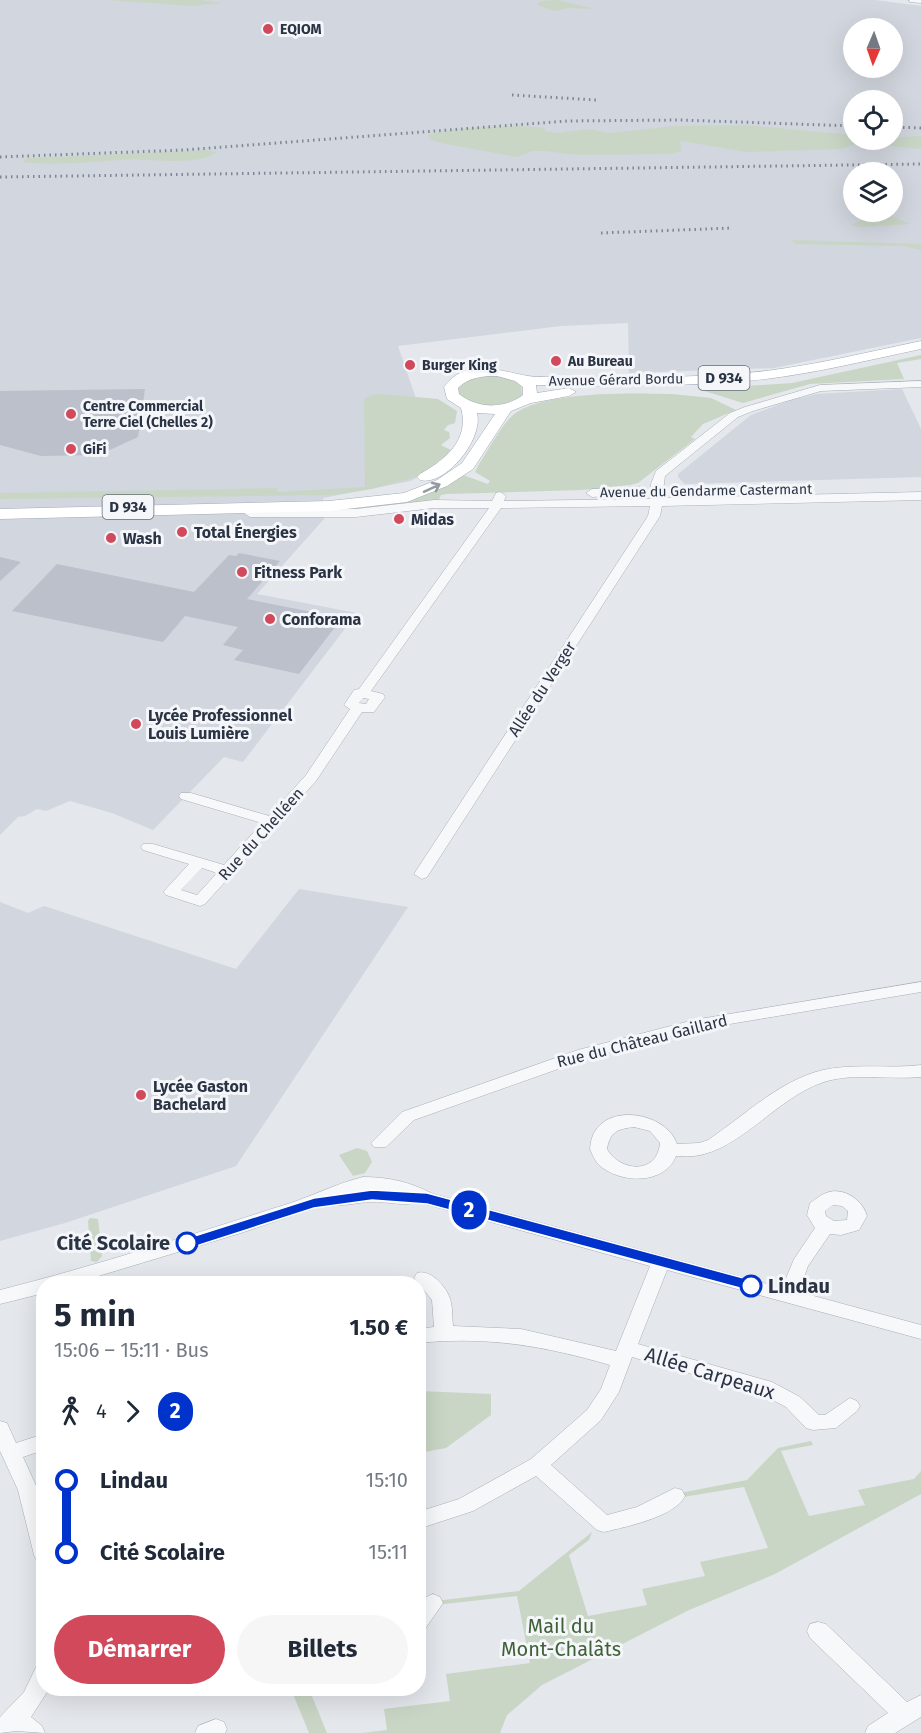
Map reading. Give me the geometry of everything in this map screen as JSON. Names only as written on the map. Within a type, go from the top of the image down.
[{"type":"main road","name":"Avenue Gérard Bordu","points":[[921,345],[804,369],[746,377],[610,382],[524,380],[497,372],[477,373],[460,378],[451,387],[450,393],[454,399],[467,405],[482,409],[506,408],[527,399],[565,392],[765,383],[799,379],[921,354]]},
{"type":"main road","name":"Avenue Gérard Bordu","points":[[524,380],[531,389],[527,399]]},
{"type":"main road","name":"D 934","points":[[253,507],[348,498],[385,492],[412,484],[442,468],[463,447],[472,421],[467,405]]},
{"type":"main road","name":"D 934","points":[[376,503],[417,495],[459,472],[475,456],[506,408]]},
{"type":"main road","points":[[0,504],[348,508],[376,503]]},
{"type":"main road","name":"Avenue du Gendarme Castermant","points":[[0,512],[376,503]]},
{"type":"main road","points":[[0,520],[253,507]]},
{"type":"main road","name":"Avenue du Gendarme Castermant","points":[[0,512],[253,507]]},
{"type":"street","points":[[913,0],[921,1]]},
{"type":"street","name":"Allée du Verger","points":[[422,874],[654,516],[660,474],[734,416],[749,409],[820,388],[921,384]]},
{"type":"street","name":"Avenue du Gendarme Castermant","points":[[253,507],[324,514],[421,505],[742,494],[757,490],[921,486]]},
{"type":"street","name":"Avenue du Gendarme Castermant","points":[[656,496],[797,498],[921,494]]},
{"type":"street","points":[[445,498],[495,502]]},
{"type":"street","name":"Rue du Chelléen","points":[[199,862],[171,892],[200,901],[311,778],[495,502]]},
{"type":"street","points":[[186,796],[272,821]]},
{"type":"street","points":[[148,847],[227,871]]},
{"type":"street","name":"Rue du Château Gaillard","points":[[380,1143],[408,1116],[584,1054],[694,1025],[921,987]]},
{"type":"street","points":[[670,1150],[701,1149],[714,1144],[815,1078],[838,1074],[890,1075],[921,1071]]},
{"type":"street","points":[[76,1276],[314,1203],[372,1195],[427,1198],[921,1332]]},
{"type":"street","points":[[788,1296],[800,1264],[826,1226]]},
{"type":"street","points":[[426,1518],[466,1505],[538,1465],[594,1415],[609,1392],[661,1262]]},
{"type":"street","points":[[426,1281],[441,1298],[444,1332]]},
{"type":"street","points":[[0,1297],[36,1288]]},
{"type":"street","points":[[426,1335],[444,1332],[515,1333],[623,1354]]},
{"type":"street","name":"Allée Carpeaux","points":[[623,1354],[765,1387],[793,1402],[813,1422],[818,1424],[830,1422],[850,1406]]},
{"type":"street","points":[[0,1429],[28,1491],[36,1524]]},
{"type":"street","points":[[12,1453],[36,1445]]},
{"type":"street","points":[[538,1465],[604,1524],[642,1514],[675,1496]]},
{"type":"street","points":[[426,1612],[433,1603]]},
{"type":"street","points":[[818,1631],[912,1709],[876,1733]]},
{"type":"street","points":[[34,1733],[8,1724],[36,1693]]},
{"type":"shaded area","points":[[0,0],[875,0],[921,6],[921,338],[774,368],[629,373],[628,323],[561,326],[398,346],[431,442],[436,466],[411,481],[323,498],[324,519],[257,594],[357,613],[243,762],[224,757],[153,830],[112,813],[70,801],[46,811],[37,809],[18,817],[0,835]]},
{"type":"shaded area","points":[[902,389],[921,429],[921,477],[685,484],[678,477],[678,474],[751,415],[791,400],[817,394]]},
{"type":"shaded area","name":"Lycée Gaston Bachelard","points":[[299,889],[408,907],[236,1166],[65,1223],[0,1241],[0,902],[28,913],[44,906],[236,969]]},
{"type":"green space","points":[[107,0],[199,0],[222,3],[192,6]]},
{"type":"green space","points":[[558,0],[591,9],[569,8],[555,11],[537,5],[541,1]]},
{"type":"green space","points":[[746,125],[843,134],[843,149],[746,152],[682,141],[680,142],[682,151],[670,154],[578,155],[533,151],[517,157],[441,143],[429,139],[428,135],[467,128],[504,126],[545,128],[545,131],[556,133],[588,129],[609,133],[674,126]]},
{"type":"green space","points":[[921,136],[921,149],[903,147],[903,137]]},
{"type":"green space","points":[[206,150],[217,152],[208,157],[183,161],[130,159],[57,164],[23,162],[26,158]]},
{"type":"green space","points":[[903,221],[910,224],[862,227],[852,225],[857,222]]},
{"type":"green space","points":[[791,240],[921,244],[921,250],[904,246],[796,244]]},
{"type":"green space","points":[[921,355],[921,359],[897,363],[904,379],[810,384],[743,403],[698,389],[792,383]]},
{"type":"green space","points":[[496,375],[514,380],[521,385],[522,395],[507,404],[490,406],[458,395],[458,385],[476,376]]},
{"type":"green space","points":[[672,394],[711,398],[736,410],[703,424],[691,437],[695,439],[638,483],[582,490],[447,494],[441,495],[438,502],[369,510],[355,509],[398,502],[463,475],[488,484],[490,481],[475,472],[498,434],[510,418],[523,409],[541,402],[586,395]]},
{"type":"green space","points":[[371,395],[438,399],[457,411],[455,423],[448,425],[444,430],[449,432],[450,438],[441,445],[451,450],[416,477],[372,489],[333,495],[0,499],[0,493],[277,488],[277,492],[365,487],[364,399]]},
{"type":"green space","points":[[357,1148],[367,1151],[372,1162],[365,1173],[353,1176],[339,1155]]},
{"type":"green space","points":[[90,1218],[98,1219],[102,1256],[97,1262],[91,1261],[88,1221]]},
{"type":"green space","points":[[426,1391],[491,1394],[491,1415],[446,1448],[426,1452]]},
{"type":"green space","name":"Mail du Mont-Chalâts","points":[[811,1441],[813,1445],[781,1451],[809,1516],[865,1505],[858,1490],[914,1479],[921,1471],[921,1494],[775,1574],[687,1611],[542,1685],[507,1715],[500,1733],[362,1733],[387,1730],[384,1709],[450,1701],[446,1674],[530,1663],[517,1596],[435,1605],[435,1601],[519,1591],[592,1532],[589,1540],[569,1555],[588,1616],[647,1605],[642,1589],[705,1576],[700,1562],[768,1548],[744,1487],[677,1498],[675,1494],[747,1480],[778,1448]]},
{"type":"green space","points":[[294,1696],[312,1696],[327,1733],[309,1733]]},
{"type":"building","name":"Centre Commercial Terre Ciel (Chelles 2)","points":[[145,389],[138,437],[99,455],[41,456],[0,445],[0,391]]},
{"type":"building","name":"Conforama","points":[[239,553],[280,561],[247,599],[342,618],[299,674],[234,660],[243,650],[223,645],[238,627],[185,616],[163,642],[12,611],[57,564],[194,592],[229,555],[236,556]]},
{"type":"building","points":[[0,557],[21,562],[0,581]]},
{"type":"railway","points":[[512,95],[596,100]]},
{"type":"railway","points":[[0,157],[184,150],[567,121],[680,120],[843,126]]},
{"type":"railway","points":[[903,127],[921,128]]},
{"type":"railway","points":[[0,177],[921,164]]},
{"type":"railway","points":[[601,233],[732,228]]},
{"type":"bus line","name":"2","points":[[187,1243],[314,1203],[372,1195],[427,1198],[751,1286]]},
{"type":"place","name":"EQIOM","points":[[268,29]]},
{"type":"place","name":"Au Bureau","points":[[556,361]]},
{"type":"place","name":"Burger King","points":[[410,365]]},
{"type":"place","name":"Centre Commercial Terre Ciel (Chelles 2)","points":[[71,414]]},
{"type":"place","name":"GiFi","points":[[71,449]]},
{"type":"place","name":"Midas","points":[[399,519]]},
{"type":"place","name":"Total Énergies","points":[[182,532]]},
{"type":"place","name":"Wash","points":[[111,538]]},
{"type":"place","name":"Fitness Park","points":[[242,572]]},
{"type":"place","name":"Conforama","points":[[270,619]]},
{"type":"place","name":"Lycée Professionnel Louis Lumière","points":[[136,724]]},
{"type":"place","name":"Lycée Gaston Bachelard","points":[[141,1095]]},
{"type":"place","name":"Cité Scolaire","points":[[187,1243]]},
{"type":"place","name":"Lindau","points":[[751,1286]]}]
